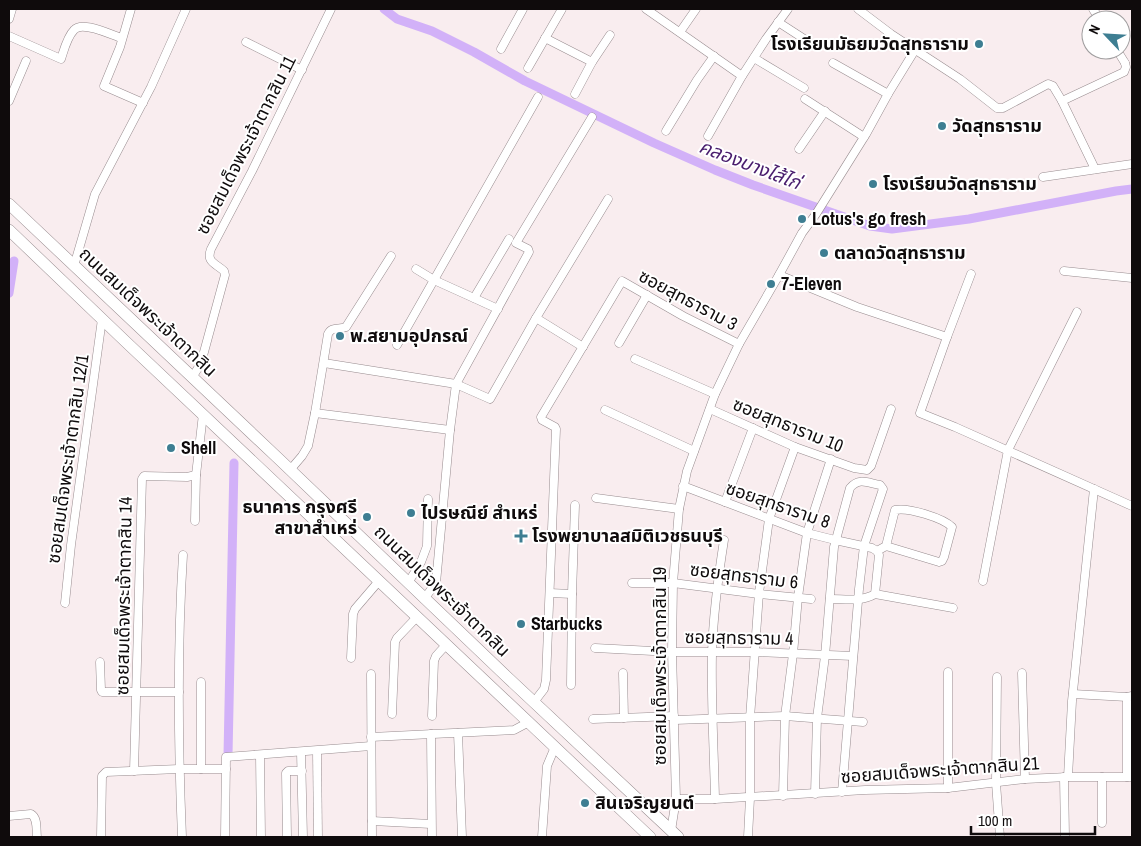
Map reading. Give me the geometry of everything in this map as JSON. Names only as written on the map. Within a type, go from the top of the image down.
[{"type":"main road","name":"ถนนสมเด็จพระเจ้าตากสิน","points":[[9,204],[424,599],[675,834]]},
{"type":"main road","name":"ถนนสมเด็จพระเจ้าตากสิน","points":[[9,230],[650,837]]},
{"type":"main road","points":[[400,601],[410,585]]},
{"type":"main road","points":[[420,620],[435,609]]},
{"type":"street","points":[[9,19],[12,9]]},
{"type":"street","points":[[131,9],[104,86],[143,102]]},
{"type":"street","points":[[74,266],[96,194],[143,102],[186,9]]},
{"type":"street","name":"ซอยสมเด็จพระเจ้าตากสิน 11","points":[[192,378],[201,363],[225,275],[224,271],[210,260],[211,249],[252,171],[331,9]]},
{"type":"street","points":[[501,49],[523,9]]},
{"type":"street","points":[[528,68],[562,9]]},
{"type":"street","points":[[646,9],[742,76]]},
{"type":"street","points":[[680,32],[696,9]]},
{"type":"street","points":[[708,136],[742,76],[788,9]]},
{"type":"street","points":[[858,9],[891,34],[960,79],[997,108],[1002,108],[1048,84],[1052,86],[1062,101],[1095,169]]},
{"type":"street","points":[[778,22],[812,44]]},
{"type":"street","points":[[9,36],[60,59],[75,28],[80,26],[92,27],[122,38]]},
{"type":"street","points":[[575,94],[592,62],[610,35]]},
{"type":"street","points":[[545,38],[592,62]]},
{"type":"street","points":[[246,42],[302,70]]},
{"type":"street","name":"ซอยสมเด็จพระเจ้าตากสิน 19","points":[[675,834],[675,718],[672,652],[673,582],[679,509],[687,471],[715,394],[739,344],[780,275],[802,233],[864,137],[915,50]]},
{"type":"street","points":[[666,131],[714,56]]},
{"type":"street","points":[[754,58],[804,88]]},
{"type":"street","points":[[9,101],[26,61]]},
{"type":"street","points":[[1062,101],[1124,72],[1129,62]]},
{"type":"street","points":[[833,63],[888,94]]},
{"type":"street","points":[[397,346],[538,97]]},
{"type":"street","points":[[805,98],[864,137]]},
{"type":"street","points":[[799,149],[825,111]]},
{"type":"street","points":[[424,599],[436,583],[456,384],[529,252],[528,249],[516,242],[592,117]]},
{"type":"street","points":[[1043,177],[1132,164]]},
{"type":"street","points":[[324,363],[456,384],[490,399],[536,318],[608,199]]},
{"type":"street","points":[[474,298],[509,239]]},
{"type":"street","points":[[290,470],[308,446],[328,334],[335,328],[346,327],[391,256]]},
{"type":"street","points":[[416,269],[434,280],[498,309]]},
{"type":"street","points":[[1064,271],[1132,278]]},
{"type":"street","points":[[971,274],[920,413],[955,426],[1132,506]]},
{"type":"street","points":[[780,275],[857,307],[947,337]]},
{"type":"street","name":"ซอยสุทธาราม 3","points":[[583,347],[622,281],[683,316],[739,344]]},
{"type":"street","points":[[619,343],[646,295]]},
{"type":"street","points":[[983,581],[1008,450],[1077,312]]},
{"type":"street","points":[[534,702],[544,688],[546,680],[556,429],[542,420],[541,417],[583,347],[536,318]]},
{"type":"street","name":"ซอยสมเด็จพระเจ้าตากสิน 12/1","points":[[65,604],[72,535],[102,319]]},
{"type":"street","points":[[635,359],[715,394]]},
{"type":"street","name":"ซอยสุทธาราม 10","points":[[710,409],[795,447],[854,468],[867,470],[871,466],[891,408]]},
{"type":"street","points":[[604,410],[694,451]]},
{"type":"street","points":[[315,413],[450,430]]},
{"type":"street","points":[[195,521],[196,475],[203,414]]},
{"type":"street","points":[[724,502],[753,428]]},
{"type":"street","points":[[748,837],[750,718],[759,594],[769,519],[795,447]]},
{"type":"street","points":[[783,796],[785,716],[807,533],[831,459]]},
{"type":"street","name":"ซอยสมเด็จพระเจ้าตากสิน 14","points":[[134,771],[142,479],[144,476],[196,475]]},
{"type":"street","points":[[815,794],[817,718],[825,656],[835,540],[850,488],[859,480],[880,485],[883,489],[864,546],[842,792]]},
{"type":"street","name":"ซอยสุทธาราม 8","points":[[684,486],[807,533],[864,546],[877,551]]},
{"type":"street","points":[[1065,837],[1066,777],[1071,710],[1094,489]]},
{"type":"street","points":[[596,498],[679,509]]},
{"type":"street","points":[[410,585],[427,546],[428,499]]},
{"type":"street","points":[[571,684],[575,505]]},
{"type":"street","points":[[875,594],[879,555],[877,551],[886,546],[939,562],[944,557],[952,527],[946,522],[907,509],[898,509],[895,510],[886,546]]},
{"type":"street","points":[[715,799],[712,652],[716,588],[724,540]]},
{"type":"street","points":[[182,837],[179,769],[179,692],[180,605],[183,555]]},
{"type":"street","points":[[351,658],[353,614],[379,581]]},
{"type":"street","name":"ซอยสุทธาราม 6","points":[[632,583],[673,582],[811,599]]},
{"type":"street","points":[[550,594],[572,594]]},
{"type":"street","points":[[830,599],[858,600],[875,594],[953,608]]},
{"type":"street","points":[[392,714],[395,642],[397,638],[420,620]]},
{"type":"street","points":[[432,716],[434,661],[446,645]]},
{"type":"street","name":"ซอยสุทธาราม 4","points":[[595,648],[672,652],[754,652],[853,656]]},
{"type":"street","points":[[100,662],[102,692],[179,692]]},
{"type":"street","points":[[948,672],[948,788]]},
{"type":"street","points":[[623,673],[624,718]]},
{"type":"street","points":[[1022,673],[1025,779]]},
{"type":"street","points":[[370,674],[372,837]]},
{"type":"street","points":[[997,677],[996,782],[1000,837]]},
{"type":"street","points":[[201,682],[201,769]]},
{"type":"street","points":[[1073,694],[1130,696],[1130,777]]},
{"type":"street","points":[[593,719],[712,719],[785,716],[863,722]]},
{"type":"street","points":[[371,737],[514,730],[529,722]]},
{"type":"street","points":[[458,733],[462,837]]},
{"type":"street","points":[[431,734],[432,837]]},
{"type":"street","points":[[225,837],[226,758],[371,746]]},
{"type":"street","points":[[542,837],[546,766],[555,747]]},
{"type":"street","points":[[317,751],[318,837]]},
{"type":"street","points":[[301,752],[303,837]]},
{"type":"street","points":[[260,755],[261,837]]},
{"type":"street","points":[[101,837],[102,776],[106,772],[226,769]]},
{"type":"street","points":[[287,837],[286,773],[288,771],[302,771]]},
{"type":"street","name":"ซอยสมเด็จพระเจ้าตากสิน 21","points":[[676,799],[750,798],[948,788],[1025,779],[1066,777],[1130,777]]},
{"type":"street","points":[[1102,777],[1102,823]]},
{"type":"street","points":[[9,816],[34,815],[36,818],[37,837]]},
{"type":"street","points":[[372,820],[432,824]]},
{"type":"waterway","name":"คลองบางไส้ไก่","points":[[384,9],[397,19],[432,31],[525,81],[654,143],[753,185],[870,226],[892,229],[969,219],[1132,189]]},
{"type":"waterway","points":[[9,293],[14,261]]},
{"type":"waterway","points":[[228,755],[234,463]]},
{"type":"place","name":"โรงเรียนมัธยมวัดสุทธาราม","points":[[979,44]]},
{"type":"place","name":"วัดสุทธาราม","points":[[942,126]]},
{"type":"place","name":"โรงเรียนวัดสุทธาราม","points":[[873,184]]},
{"type":"place","name":"Lotus's go fresh","points":[[802,219]]},
{"type":"place","name":"ตลาดวัดสุทธาราม","points":[[824,253]]},
{"type":"place","name":"7-Eleven","points":[[771,284]]},
{"type":"place","name":"พ.สยามอุปกรณ์","points":[[340,336]]},
{"type":"place","name":"Shell","points":[[171,448]]},
{"type":"place","name":"ไปรษณีย์ สำเหร่","points":[[411,513]]},
{"type":"place","name":"ธนาคาร กรุงศรี สาขาสำเหร่","points":[[367,517]]},
{"type":"place","name":"โรงพยาบาลสมิติเวชธนบุรี","points":[[521,536]]},
{"type":"place","name":"Starbucks","points":[[521,624]]},
{"type":"place","name":"สินเจริญยนต์","points":[[585,803]]}]
